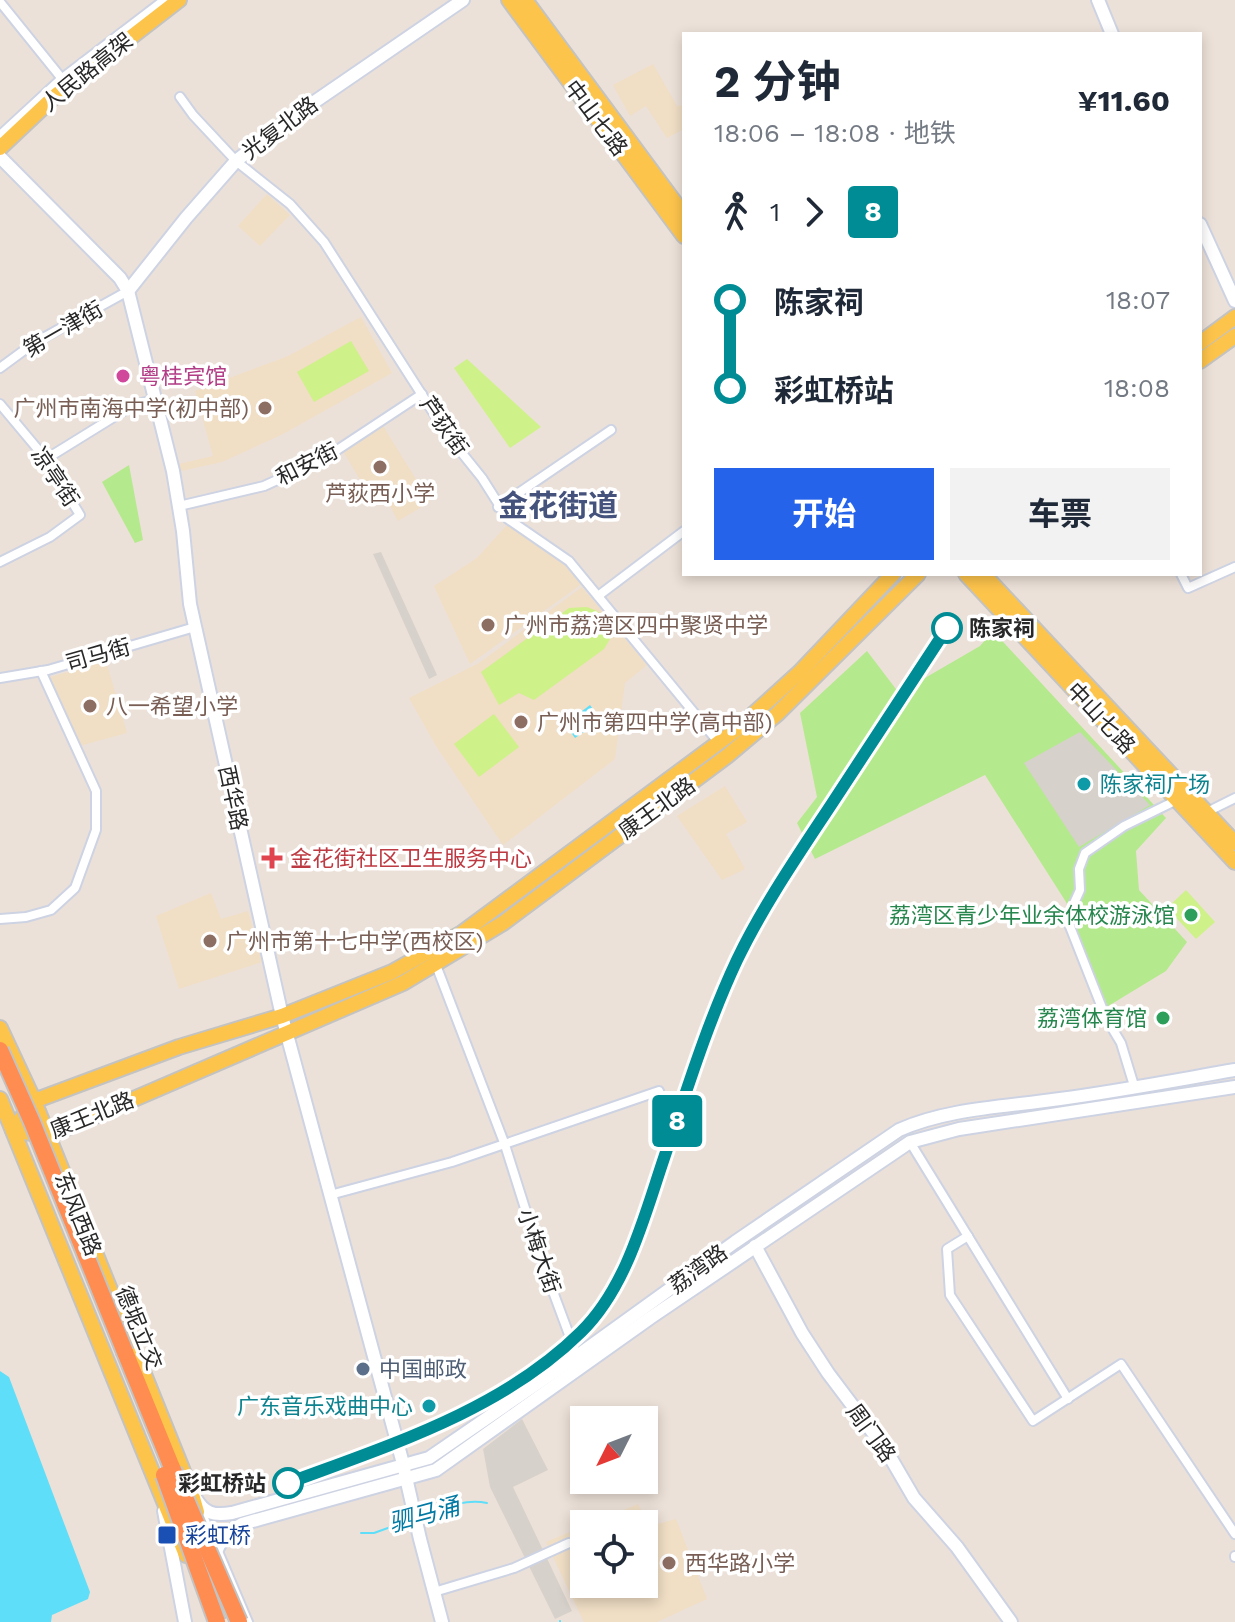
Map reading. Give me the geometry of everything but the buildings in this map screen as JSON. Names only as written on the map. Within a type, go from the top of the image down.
[{"type":"highway","name":"德坭立交","points":[[1,1038],[173,1470],[239,1622]]},
{"type":"highway","name":"德坭立交","points":[[0,1072],[158,1460],[217,1622]]},
{"type":"main road","points":[[0,138],[63,80],[168,0]]},
{"type":"main road","name":"人民路高架","points":[[0,148],[55,96],[179,0]]},
{"type":"main road","points":[[0,157],[72,90],[190,0]]},
{"type":"main road","name":"光复北路","points":[[128,291],[236,161],[288,120],[463,0]]},
{"type":"main road","name":"中山七路","points":[[509,0],[682,233]]},
{"type":"main road","name":"中山七路","points":[[525,0],[682,212]]},
{"type":"main road","points":[[1098,0],[1111,32]]},
{"type":"main road","name":"西华路","points":[[0,157],[120,278],[128,291],[179,506],[195,627],[286,1034],[403,1465],[434,1592]]},
{"type":"main road","points":[[1202,228],[1235,301]]},
{"type":"main road","points":[[1202,342],[1235,317]]},
{"type":"main road","points":[[1202,360],[1235,336]]},
{"type":"main road","name":"康王北路","points":[[891,576],[800,672],[719,743],[462,933],[392,972],[282,1016],[179,1047],[34,1101],[13,1130],[48,1136],[318,1021],[436,965],[503,923],[727,756],[777,714],[916,576]]},
{"type":"main road","name":"中山七路","points":[[969,576],[993,595],[1235,843]]},
{"type":"main road","name":"中山七路","points":[[984,576],[993,595],[1235,862]]},
{"type":"main road","points":[[312,1004],[307,1017],[318,1021]]},
{"type":"main road","name":"东风西路","points":[[1,1038],[34,1101],[191,1491]]},
{"type":"main road","name":"荔湾路","points":[[191,1491],[200,1507],[215,1515],[403,1465],[432,1464],[748,1233],[886,1139],[912,1125],[973,1111],[1135,1089],[1235,1070]]},
{"type":"main road","name":"荔湾路","points":[[217,1548],[242,1524],[406,1479],[432,1464],[910,1142],[948,1131],[1235,1087]]},
{"type":"main road","name":"东风西路","points":[[0,1099],[182,1548]]},
{"type":"main road","points":[[56,1232],[81,1222]]},
{"type":"main road","name":"周门路","points":[[755,1246],[802,1333],[828,1373],[886,1450],[914,1498],[957,1547],[1011,1622]]},
{"type":"main road","points":[[101,1343],[126,1332]]},
{"type":"main road","points":[[191,1491],[215,1578],[232,1622]]},
{"type":"main road","points":[[162,1496],[185,1622]]},
{"type":"main road","points":[[182,1548],[224,1622]]},
{"type":"main road","points":[[215,1578],[213,1562],[217,1548]]},
{"type":"main road","points":[[434,1592],[442,1622]]},
{"type":"street","points":[[0,2],[63,80]]},
{"type":"street","name":"芦荻街","points":[[180,97],[236,161],[290,204],[324,242],[449,437],[482,478],[498,507],[515,525],[569,561],[719,743]]},
{"type":"street","name":"第一津街","points":[[0,368],[34,343],[128,291]]},
{"type":"street","name":"和安街","points":[[179,506],[264,486],[325,458],[422,394]]},
{"type":"street","points":[[46,459],[130,407],[155,399]]},
{"type":"street","name":"凉亭街","points":[[0,404],[46,459],[80,515],[50,537],[0,562]]},
{"type":"street","points":[[498,507],[611,430]]},
{"type":"street","points":[[598,596],[682,533]]},
{"type":"street","points":[[1182,576],[1188,588],[1235,567]]},
{"type":"street","name":"司马街","points":[[0,678],[41,671],[195,627]]},
{"type":"street","points":[[0,919],[26,917],[51,910],[75,888],[96,830],[96,791],[41,671]]},
{"type":"street","points":[[1207,812],[1235,798]]},
{"type":"street","points":[[1135,1089],[1121,1043],[1106,1018],[1067,919],[1080,890],[1079,869],[1085,853],[1124,826],[1177,800]]},
{"type":"street","name":"小梅大街","points":[[436,965],[505,1145],[542,1262],[577,1356]]},
{"type":"street","points":[[330,1195],[452,1162],[659,1091]]},
{"type":"street","points":[[910,1142],[1068,1399]]},
{"type":"street","name":"周门路","points":[[748,1233],[755,1246]]},
{"type":"street","points":[[968,1236],[947,1249],[950,1295],[1033,1421],[1121,1364],[1235,1534]]},
{"type":"street","name":"东风西路","points":[[191,1491],[248,1622]]},
{"type":"street","points":[[434,1592],[514,1568],[569,1543]]},
{"type":"street","name":"东风西路","points":[[182,1548],[209,1622]]},
{"type":"shaded area","points":[[653,64],[677,106],[682,105],[682,130],[667,138],[646,106],[630,116],[613,85]]},
{"type":"shaded area","points":[[267,194],[290,215],[260,246],[238,226]]},
{"type":"shaded area","name":"广州市南海中学(初中部)","points":[[361,317],[392,373],[283,434],[222,462],[181,471],[179,464],[213,456],[195,391],[288,356]]},
{"type":"shaded area","name":"芦荻西小学","points":[[383,426],[430,502],[398,521],[377,482],[365,488],[343,451]]},
{"type":"shaded area","name":"广州市荔湾区四中聚贤中学","points":[[508,524],[565,563],[583,583],[470,664],[434,586],[477,558]]},
{"type":"shaded area","points":[[381,552],[437,675],[429,679],[373,554]]},
{"type":"shaded area","name":"广州市第四中学(高中部)","points":[[582,587],[647,665],[625,683],[615,759],[503,845],[436,746],[409,698],[479,663]]},
{"type":"shaded area","name":"八一希望小学","points":[[106,661],[127,733],[79,746],[47,678]]},
{"type":"shaded area","name":"陈家祠广场","points":[[1080,732],[1150,805],[1079,847],[1024,763]]},
{"type":"shaded area","points":[[725,786],[747,822],[726,834],[745,869],[722,880],[677,816]]},
{"type":"shaded area","name":"广州市第十七中学(西校区)","points":[[211,893],[221,919],[248,911],[262,962],[179,989],[156,916]]},
{"type":"shaded area","points":[[522,1419],[548,1470],[513,1487],[572,1611],[555,1619],[490,1487],[483,1449]]},
{"type":"shaded area","name":"西华路小学","points":[[638,1504],[641,1510],[624,1510]]},
{"type":"shaded area","name":"西华路小学","points":[[676,1519],[707,1599],[657,1622],[584,1622],[573,1598],[658,1598],[658,1524]]},
{"type":"shaded area","name":"西华路小学","points":[[570,1532],[570,1593],[546,1542]]},
{"type":"green space","points":[[351,341],[369,371],[314,402],[297,372]]},
{"type":"green space","points":[[467,359],[541,427],[510,448],[454,368]]},
{"type":"green space","points":[[129,465],[143,540],[135,543],[102,482]]},
{"type":"green space","points":[[586,607],[600,613],[611,629],[613,634],[604,649],[534,700],[519,693],[499,705],[481,672],[569,608]]},
{"type":"green space","points":[[993,631],[1166,818],[1136,851],[1139,890],[1187,942],[1166,971],[1105,1008],[1066,902],[985,775],[815,859],[797,823],[817,797],[800,713],[867,651],[899,693],[980,646]]},
{"type":"green space","points":[[494,714],[519,747],[479,777],[454,744]]},
{"type":"green space","name":"荔湾区青少年业余体校游泳馆","points":[[1186,890],[1215,922],[1196,939],[1167,908]]},
{"type":"water","points":[[590,705],[601,720],[575,738],[565,724]]},
{"type":"water","points":[[0,1371],[9,1377],[90,1592],[88,1599],[52,1615],[51,1622],[0,1622]]},
{"type":"waterway","name":"驷马涌","points":[[420,1517],[461,1503],[487,1503]]},
{"type":"waterway","name":"驷马涌","points":[[361,1533],[374,1533],[410,1520]]},
{"type":"metro line","name":"8","points":[[288,1483],[440,1424],[515,1384],[582,1331],[601,1309],[635,1238],[711,1023],[747,940],[804,846],[947,628]]},
{"type":"place","name":"粤桂宾馆","points":[[123,376]]},
{"type":"place","name":"广州市南海中学(初中部)","points":[[265,408]]},
{"type":"place","name":"芦荻西小学","points":[[380,467]]},
{"type":"place","name":"广州市荔湾区四中聚贤中学","points":[[488,625]]},
{"type":"place","name":"陈家祠","points":[[947,628]]},
{"type":"place","name":"八一希望小学","points":[[90,706]]},
{"type":"place","name":"广州市第四中学(高中部)","points":[[521,722]]},
{"type":"place","name":"陈家祠广场","points":[[1084,784]]},
{"type":"place","name":"金花街社区卫生服务中心","points":[[272,858]]},
{"type":"place","name":"荔湾区青少年业余体校游泳馆","points":[[1191,915]]},
{"type":"place","name":"广州市第十七中学(西校区)","points":[[210,941]]},
{"type":"place","name":"荔湾体育馆","points":[[1163,1018]]},
{"type":"place","name":"中国邮政","points":[[363,1369]]},
{"type":"place","name":"广东音乐戏曲中心","points":[[429,1406]]},
{"type":"place","name":"彩虹桥站","points":[[288,1483]]},
{"type":"place","name":"彩虹桥","points":[[167,1535]]},
{"type":"place","name":"西华路小学","points":[[669,1563]]},
{"type":"district","name":"金花街道","points":[[558,505]]}]
